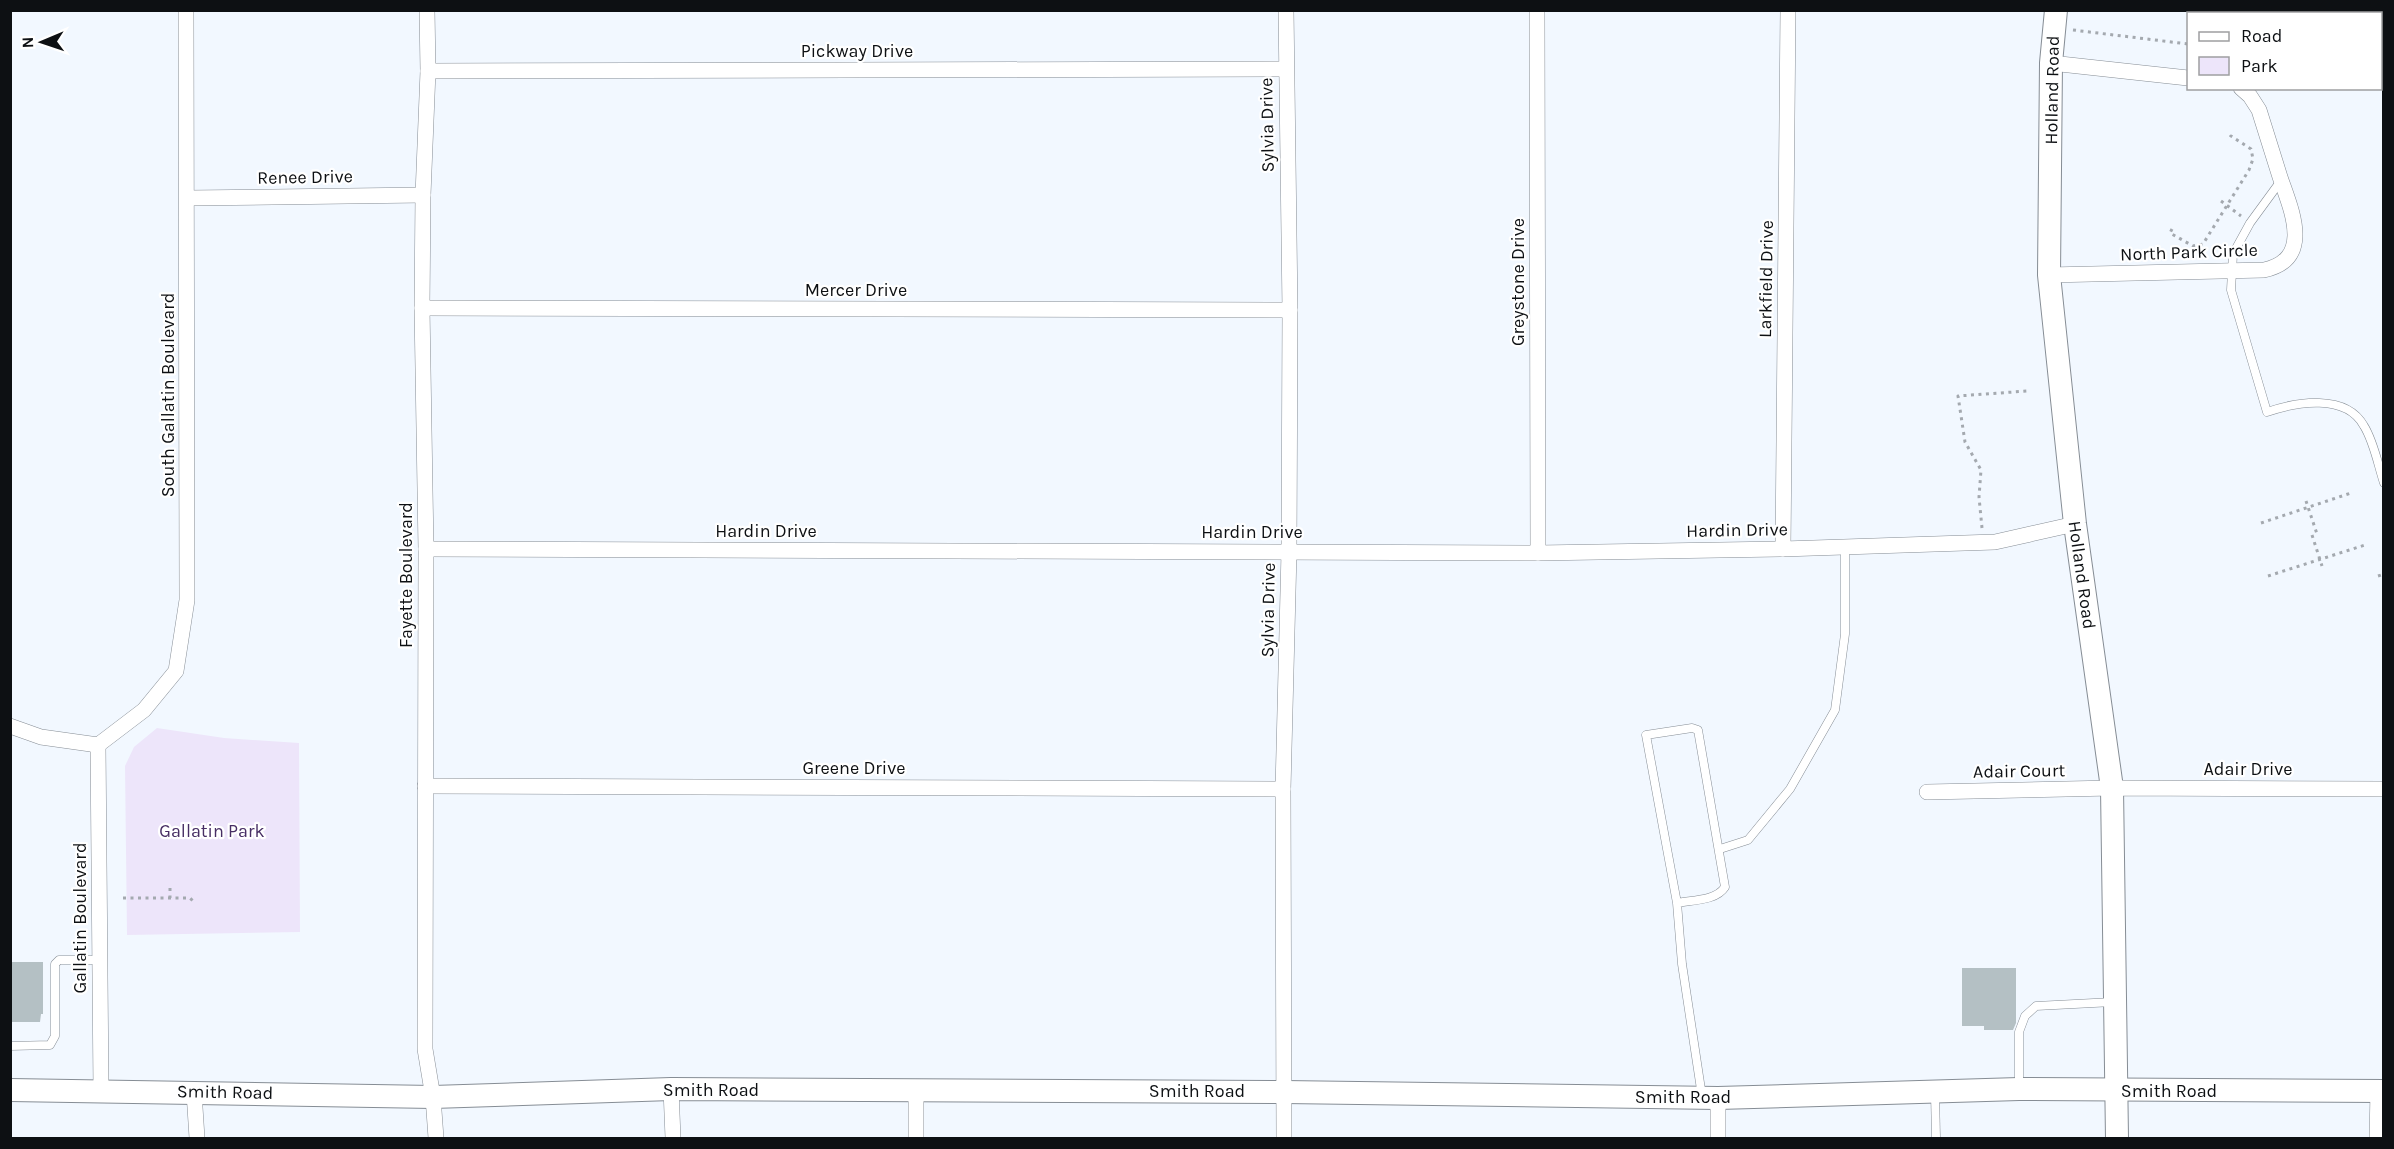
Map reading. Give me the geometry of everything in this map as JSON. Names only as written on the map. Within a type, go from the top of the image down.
[{"type":"main road","name":"Holland Road","points":[[2054,19],[2051,63],[2049,275],[2075,524],[2112,788],[2117,1001],[2117,1138]]},
{"type":"main road","name":"Smith Road","points":[[10,1090],[433,1097],[671,1089],[1284,1092],[1710,1098],[2019,1089],[2380,1091]]},
{"type":"street","name":"South Gallatin Boulevard","points":[[98,745],[144,710],[176,671],[188,600],[186,10]]},
{"type":"street","name":"Fayette Boulevard","points":[[427,10],[428,71],[423,195],[422,308],[426,549],[425,1049],[433,1097],[436,1138]]},
{"type":"street","name":"Sylvia Drive","points":[[1284,1138],[1283,789],[1289,552],[1290,310],[1286,10]]},
{"type":"street","name":"Greystone Drive","points":[[1536,10],[1538,553]]},
{"type":"street","name":"Larkfield Drive","points":[[1784,549],[1788,10]]},
{"type":"street","points":[[2051,63],[2187,78]]},
{"type":"street","name":"Pickway Drive","points":[[428,71],[1286,69]]},
{"type":"street","name":"North Park Circle","points":[[2049,275],[2270,268],[2281,262],[2292,249],[2296,231],[2294,218],[2259,110],[2243,90]]},
{"type":"street","name":"Renee Drive","points":[[188,198],[423,195]]},
{"type":"street","name":"Mercer Drive","points":[[422,308],[1290,310]]},
{"type":"street","name":"Hardin Drive","points":[[426,549],[1538,553],[1784,549],[1995,542],[2075,524]]},
{"type":"street","points":[[10,726],[41,737],[98,745]]},
{"type":"street","name":"Gallatin Boulevard","points":[[98,745],[101,1090]]},
{"type":"street","name":"Greene Drive","points":[[425,786],[1283,789]]},
{"type":"street","name":"Adair Drive","points":[[2112,788],[2384,789]]},
{"type":"street","name":"Adair Court","points":[[1927,792],[2112,788]]},
{"type":"street","points":[[671,1089],[673,1138]]},
{"type":"street","points":[[916,1090],[916,1138]]},
{"type":"street","points":[[2377,1138],[2380,1091]]},
{"type":"street","points":[[194,1092],[197,1138]]},
{"type":"street","points":[[1710,1098],[1718,1138]]},
{"type":"lane","points":[[2281,181],[2250,223],[2233,254],[2232,270],[2231,291],[2267,412],[2278,408],[2325,403],[2349,410],[2365,427],[2384,483]]},
{"type":"lane","points":[[1720,849],[1748,840],[1790,789],[1835,710],[1845,634],[1845,547]]},
{"type":"lane","points":[[1677,903],[1712,897],[1721,893],[1725,887],[1698,730],[1686,728],[1646,735],[1677,903],[1682,964],[1710,1098]]},
{"type":"lane","points":[[10,1046],[50,1046],[55,1036],[55,964],[59,960],[100,960]]},
{"type":"lane","points":[[2019,1089],[2019,1032],[2025,1016],[2036,1006],[2117,1001]]},
{"type":"lane","points":[[1935,1091],[1936,1138]]},
{"type":"path","points":[[2054,19],[2187,44]]},
{"type":"path","points":[[2172,229],[2170,232],[2193,246],[2200,246],[2227,205],[2249,170],[2253,159],[2248,146],[2231,136],[2228,140]]},
{"type":"path","points":[[2221,201],[2250,223]]},
{"type":"path","points":[[1983,542],[1979,496],[1981,470],[1965,442],[1958,396],[2027,391]]},
{"type":"path","points":[[2261,523],[2351,493]]},
{"type":"path","points":[[2306,501],[2322,566]]},
{"type":"path","points":[[2268,576],[2365,544]]},
{"type":"path","points":[[2378,576],[2384,574]]},
{"type":"path","points":[[170,888],[170,898]]},
{"type":"path","points":[[123,898],[190,898],[193,901]]},
{"type":"green space","name":"Gallatin Park","points":[[157,728],[224,738],[299,743],[300,932],[127,935],[125,766],[134,747]]},
{"type":"building","points":[[10,962],[43,962],[43,1014],[41,1014],[40,1022],[10,1022]]},
{"type":"building","points":[[1962,968],[2016,968],[2016,1023],[2013,1030],[1984,1030],[1984,1026],[1962,1026]]}]
